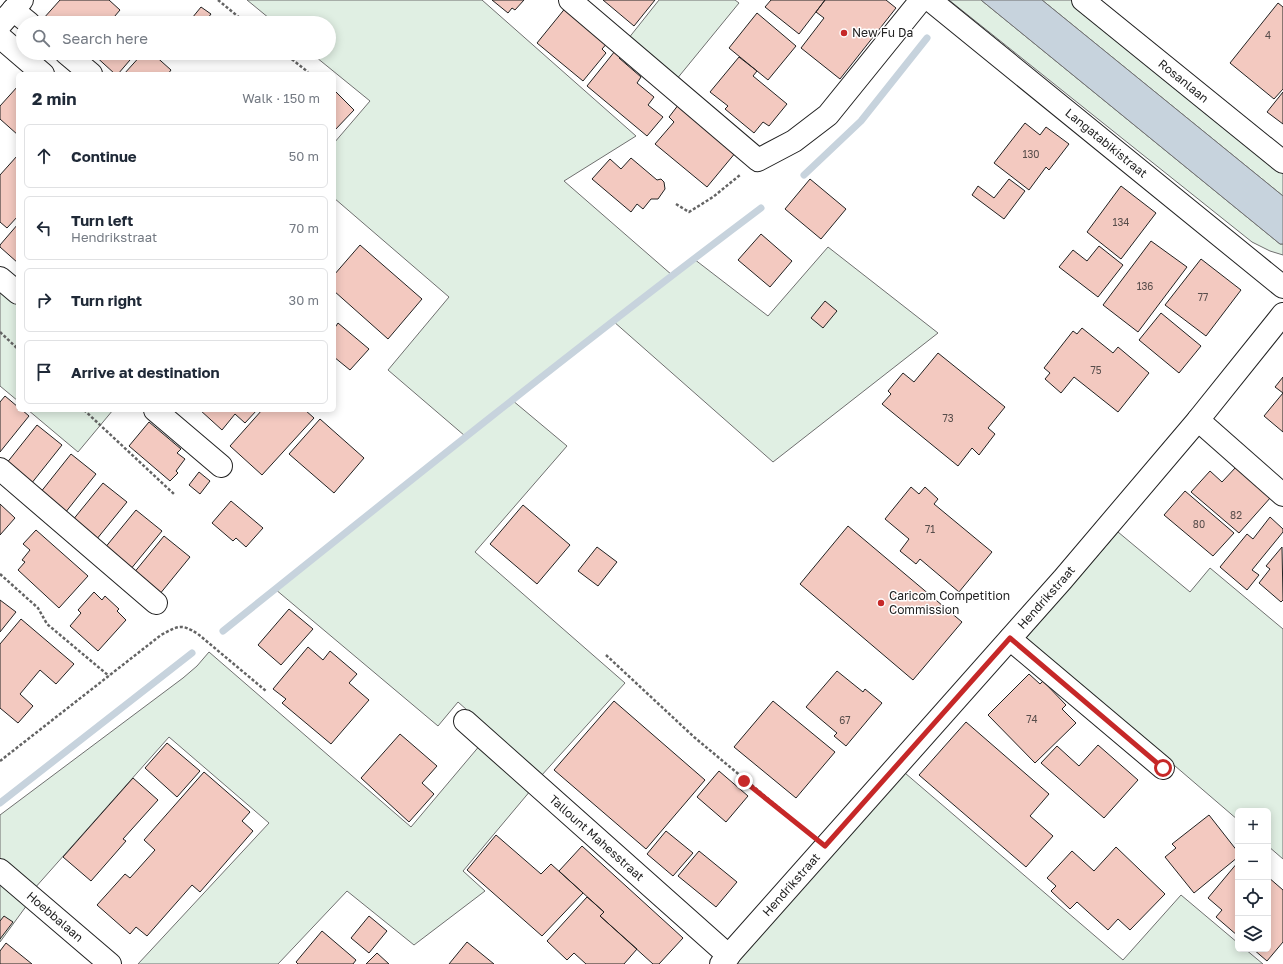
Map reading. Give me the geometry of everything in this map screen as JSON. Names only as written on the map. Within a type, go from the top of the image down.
[{"type":"street","points":[[570,0],[758,160],[794,141],[828,116],[921,0]]},
{"type":"street","name":"Langatabikistraat","points":[[930,0],[1283,287]]},
{"type":"street","name":"Rosanlaan","points":[[1083,0],[1283,162]]},
{"type":"street","points":[[0,37],[16,51]]},
{"type":"street","points":[[27,60],[41,72]]},
{"type":"street","points":[[74,60],[89,72]]},
{"type":"street","points":[[0,278],[16,291]]},
{"type":"street","name":"Hendrikstraat","points":[[725,960],[1068,574],[1198,420],[1283,314]]},
{"type":"street","points":[[157,412],[221,466]]},
{"type":"street","points":[[1198,420],[1283,495]]},
{"type":"street","points":[[0,469],[156,603]]},
{"type":"street","points":[[1010,638],[1163,768]]},
{"type":"street","name":"Tallount Mahesstraat","points":[[465,720],[725,960]]},
{"type":"street","name":"Hoebbalaan","points":[[0,870],[110,964]]},
{"type":"path","points":[[218,0],[237,16]]},
{"type":"path","points":[[293,60],[308,72]]},
{"type":"path","points":[[676,204],[689,212],[713,197],[758,160]]},
{"type":"path","points":[[0,332],[16,347]]},
{"type":"path","points":[[86,412],[175,495]]},
{"type":"path","points":[[0,574],[38,608],[47,624],[109,676]]},
{"type":"path","points":[[0,761],[161,635],[177,626],[187,627],[266,690]]},
{"type":"path","points":[[606,655],[694,738],[744,781],[825,846]]},
{"type":"green space","points":[[247,0],[482,0],[636,136],[564,181],[672,275],[694,259],[768,316],[828,247],[938,333],[773,462],[613,321],[512,400],[567,446],[475,552],[625,683],[541,776],[458,702],[438,726],[275,589],[465,436],[388,370],[449,297],[336,200],[336,141],[370,101],[320,60],[336,60],[336,16],[266,16]]},
{"type":"green space","points":[[659,0],[735,0],[739,3],[676,80],[628,39]]},
{"type":"green space","points":[[949,0],[981,0],[1280,244],[1283,244],[1283,255],[1270,251],[1252,242]]},
{"type":"green space","points":[[1042,0],[1074,0],[1180,91],[1283,173],[1283,196]]},
{"type":"green space","points":[[0,289],[16,302],[16,399],[0,386]]},
{"type":"green space","points":[[30,412],[111,412],[78,452]]},
{"type":"green space","points":[[1118,532],[1190,592],[1210,568],[1283,629],[1283,859],[1271,849],[1271,808],[1235,808],[1235,817],[1026,638]]},
{"type":"green space","points":[[209,652],[411,827],[481,744],[531,790],[463,871],[485,891],[414,945],[347,891],[278,964],[138,964],[269,823],[169,737],[34,889],[0,859],[0,815],[183,678],[197,666]]},
{"type":"green space","points":[[905,773],[1123,960],[1181,895],[1235,940],[1235,952],[1249,952],[1263,964],[735,964]]},
{"type":"green space","points":[[0,881],[27,905],[0,942]]},
{"type":"shaded area","points":[[981,0],[1042,0],[1283,196],[1283,244],[1280,244]]},
{"type":"building","points":[[60,0],[109,0],[120,10],[115,16],[46,16]]},
{"type":"building","points":[[492,0],[524,0],[515,10],[512,8],[508,13]]},
{"type":"building","points":[[603,0],[655,0],[634,26]]},
{"type":"building","points":[[771,0],[825,0],[799,34],[765,7]]},
{"type":"building","name":"New Fu Da","points":[[825,0],[886,0],[896,8],[840,79],[801,48],[824,18],[816,12]]},
{"type":"building","points":[[1278,3],[1283,7],[1283,89],[1274,99],[1230,63]]},
{"type":"building","points":[[567,6],[609,41],[602,49],[606,53],[583,81],[537,43]]},
{"type":"building","points":[[201,7],[211,14],[209,16],[194,16]]},
{"type":"building","points":[[757,13],[796,46],[768,80],[729,48]]},
{"type":"building","points":[[615,51],[621,56],[619,58],[641,77],[637,83],[654,97],[648,105],[663,117],[647,136],[587,86]]},
{"type":"building","points":[[739,57],[757,71],[753,76],[787,104],[769,126],[763,122],[754,133],[725,109],[728,106],[710,92]]},
{"type":"building","points":[[100,60],[130,60],[120,72],[113,72]]},
{"type":"building","points":[[137,60],[160,60],[171,70],[170,72],[126,72]]},
{"type":"building","points":[[16,88],[16,133],[0,119],[0,106]]},
{"type":"building","points":[[336,92],[354,110],[336,129]]},
{"type":"building","points":[[1283,92],[1283,124],[1267,112]]},
{"type":"building","points":[[679,104],[736,152],[707,187],[655,144],[674,122],[669,117]]},
{"type":"building","points":[[1025,123],[1040,135],[1046,127],[1069,144],[1049,170],[1046,167],[1029,190],[994,163]]},
{"type":"building","points":[[16,157],[16,218],[7,228],[0,222],[0,175]]},
{"type":"building","points":[[631,158],[657,180],[661,179],[664,182],[665,189],[658,199],[651,199],[643,209],[637,204],[631,212],[592,179],[610,159],[621,169]]},
{"type":"building","points":[[810,179],[846,209],[821,239],[785,209]]},
{"type":"building","points":[[1009,179],[1025,191],[1004,219],[972,195],[978,186],[994,198]]},
{"type":"building","points":[[1121,186],[1156,213],[1121,259],[1087,232]]},
{"type":"building","points":[[16,226],[16,261],[0,247],[0,245]]},
{"type":"building","points":[[761,234],[792,261],[770,287],[738,260]]},
{"type":"building","points":[[1151,241],[1187,267],[1138,332],[1103,305]]},
{"type":"building","points":[[360,245],[422,299],[388,339],[336,293],[336,273]]},
{"type":"building","points":[[1099,246],[1123,265],[1098,297],[1059,267],[1073,250],[1087,261]]},
{"type":"building","points":[[1201,259],[1241,290],[1206,336],[1165,305]]},
{"type":"building","points":[[825,301],[837,311],[823,328],[811,318]]},
{"type":"building","points":[[1161,313],[1201,346],[1179,373],[1139,340]]},
{"type":"building","points":[[338,323],[369,349],[350,370],[336,359],[336,326]]},
{"type":"building","points":[[1082,328],[1113,353],[1118,347],[1149,373],[1118,412],[1074,377],[1061,393],[1045,379],[1050,373],[1044,368],[1073,331],[1077,334]]},
{"type":"building","points":[[938,353],[1005,407],[988,428],[995,434],[979,455],[972,448],[958,466],[882,404],[891,394],[888,391],[903,373],[914,382]]},
{"type":"building","points":[[1283,377],[1283,393],[1275,387]]},
{"type":"building","points":[[1283,393],[1283,432],[1264,416]]},
{"type":"building","points":[[5,396],[16,405],[16,412],[24,412],[29,416],[0,452],[0,402]]},
{"type":"building","points":[[202,412],[255,412],[245,423],[235,414],[222,430]]},
{"type":"building","points":[[260,412],[307,412],[314,418],[262,475],[230,446]]},
{"type":"building","points":[[320,419],[364,458],[334,493],[289,454]]},
{"type":"building","points":[[149,422],[181,449],[177,453],[185,459],[176,471],[178,473],[170,481],[129,446]]},
{"type":"building","points":[[37,425],[62,445],[31,484],[6,464]]},
{"type":"building","points":[[71,454],[96,474],[65,513],[40,493]]},
{"type":"building","points":[[1236,467],[1271,497],[1239,533],[1191,492],[1210,471],[1222,482]]},
{"type":"building","points":[[199,472],[210,481],[200,494],[189,485]]},
{"type":"building","points":[[103,483],[127,502],[96,540],[72,521]]},
{"type":"building","points":[[911,487],[919,494],[925,487],[938,499],[934,504],[992,552],[959,592],[920,559],[916,564],[900,551],[909,539],[885,519]]},
{"type":"building","points":[[1185,491],[1234,533],[1213,556],[1164,515]]},
{"type":"building","points":[[231,501],[263,528],[246,547],[236,538],[233,541],[212,523]]},
{"type":"building","points":[[0,504],[15,518],[0,535]]},
{"type":"building","points":[[523,505],[570,545],[537,584],[490,544]]},
{"type":"building","points":[[136,510],[162,531],[130,570],[104,549]]},
{"type":"building","points":[[1270,517],[1283,529],[1283,532],[1252,570],[1259,575],[1247,590],[1220,567],[1247,534],[1253,539]]},
{"type":"building","name":"Caricom Competition Commission","points":[[848,526],[962,622],[913,680],[800,584]]},
{"type":"building","points":[[36,530],[88,576],[59,608],[18,570],[25,562],[22,560],[30,550],[23,544]]},
{"type":"building","points":[[164,536],[190,557],[159,595],[133,574]]},
{"type":"building","points":[[597,547],[617,562],[598,586],[578,571]]},
{"type":"building","points":[[1282,547],[1283,600],[1281,602],[1259,583],[1270,569],[1266,566]]},
{"type":"building","points":[[94,592],[102,600],[105,596],[119,609],[117,611],[126,620],[98,651],[70,626],[81,613],[78,610]]},
{"type":"building","points":[[0,600],[16,612],[0,632]]},
{"type":"building","points":[[289,609],[313,629],[281,665],[258,645]]},
{"type":"building","points":[[21,619],[74,664],[56,684],[40,670],[20,694],[33,706],[18,723],[0,708],[0,644]]},
{"type":"building","points":[[308,647],[323,660],[330,651],[357,674],[349,683],[369,700],[331,744],[282,703],[286,699],[273,689]]},
{"type":"building","points":[[837,671],[863,692],[865,689],[882,703],[846,746],[834,736],[837,733],[806,707]]},
{"type":"building","points":[[1029,674],[1040,684],[1043,681],[1066,705],[1062,709],[1076,723],[1035,763],[988,715]]},
{"type":"building","points":[[614,701],[705,780],[646,849],[554,770]]},
{"type":"building","points":[[773,701],[835,752],[796,798],[734,747]]},
{"type":"building","points":[[966,722],[1049,794],[1030,816],[1053,836],[1026,867],[919,775]]},
{"type":"building","points":[[400,734],[437,766],[422,783],[434,794],[409,822],[361,778]]},
{"type":"building","points":[[167,743],[200,771],[177,797],[145,768]]},
{"type":"building","points":[[1098,745],[1138,780],[1104,818],[1041,763],[1057,746],[1079,766]]},
{"type":"building","points":[[719,771],[748,796],[726,822],[697,797]]},
{"type":"building","points":[[204,772],[250,812],[242,821],[253,831],[200,892],[192,885],[147,936],[136,927],[130,934],[97,905],[125,874],[130,878],[155,850],[144,840]]},
{"type":"building","points":[[133,778],[158,800],[123,839],[126,841],[91,881],[63,857]]},
{"type":"building","points":[[1209,815],[1235,848],[1235,859],[1194,893],[1165,857],[1176,848],[1172,844]]},
{"type":"building","points":[[666,831],[693,853],[673,876],[647,854]]},
{"type":"building","points":[[496,835],[541,874],[551,864],[583,893],[542,936],[467,870]]},
{"type":"building","points":[[582,846],[683,938],[659,964],[653,964],[600,916],[604,912],[559,871]]},
{"type":"building","points":[[1116,847],[1165,894],[1130,930],[1118,919],[1108,930],[1077,902],[1070,909],[1051,891],[1056,886],[1047,878],[1072,851],[1094,871]]},
{"type":"building","points":[[699,851],[737,882],[716,907],[678,876]]},
{"type":"building","points":[[1235,866],[1235,933],[1216,917],[1222,910],[1208,898]]},
{"type":"building","points":[[1271,880],[1283,890],[1283,942],[1267,961],[1256,952],[1271,952]]},
{"type":"building","points":[[587,897],[604,912],[600,916],[637,949],[624,964],[586,964],[574,953],[567,960],[547,941]]},
{"type":"building","points":[[4,916],[13,922],[0,939],[0,921]]},
{"type":"building","points":[[369,916],[387,931],[369,953],[351,938]]},
{"type":"building","points":[[322,931],[356,960],[353,964],[298,964],[296,962]]},
{"type":"building","points":[[467,942],[494,964],[449,964]]},
{"type":"building","points":[[6,943],[32,964],[0,964],[0,951]]},
{"type":"building","points":[[377,953],[389,964],[366,964]]},
{"type":"waterway","points":[[804,175],[861,121],[927,38]]},
{"type":"waterway","points":[[223,631],[423,470],[761,208]]},
{"type":"waterway","points":[[0,803],[192,653]]},
{"type":"place","name":"New Fu Da","points":[[844,33]]},
{"type":"place","name":"Caricom Competition Commission","points":[[881,603]]},
{"type":"route","points":[[744,781],[825,846],[1010,638],[1163,768]]}]
